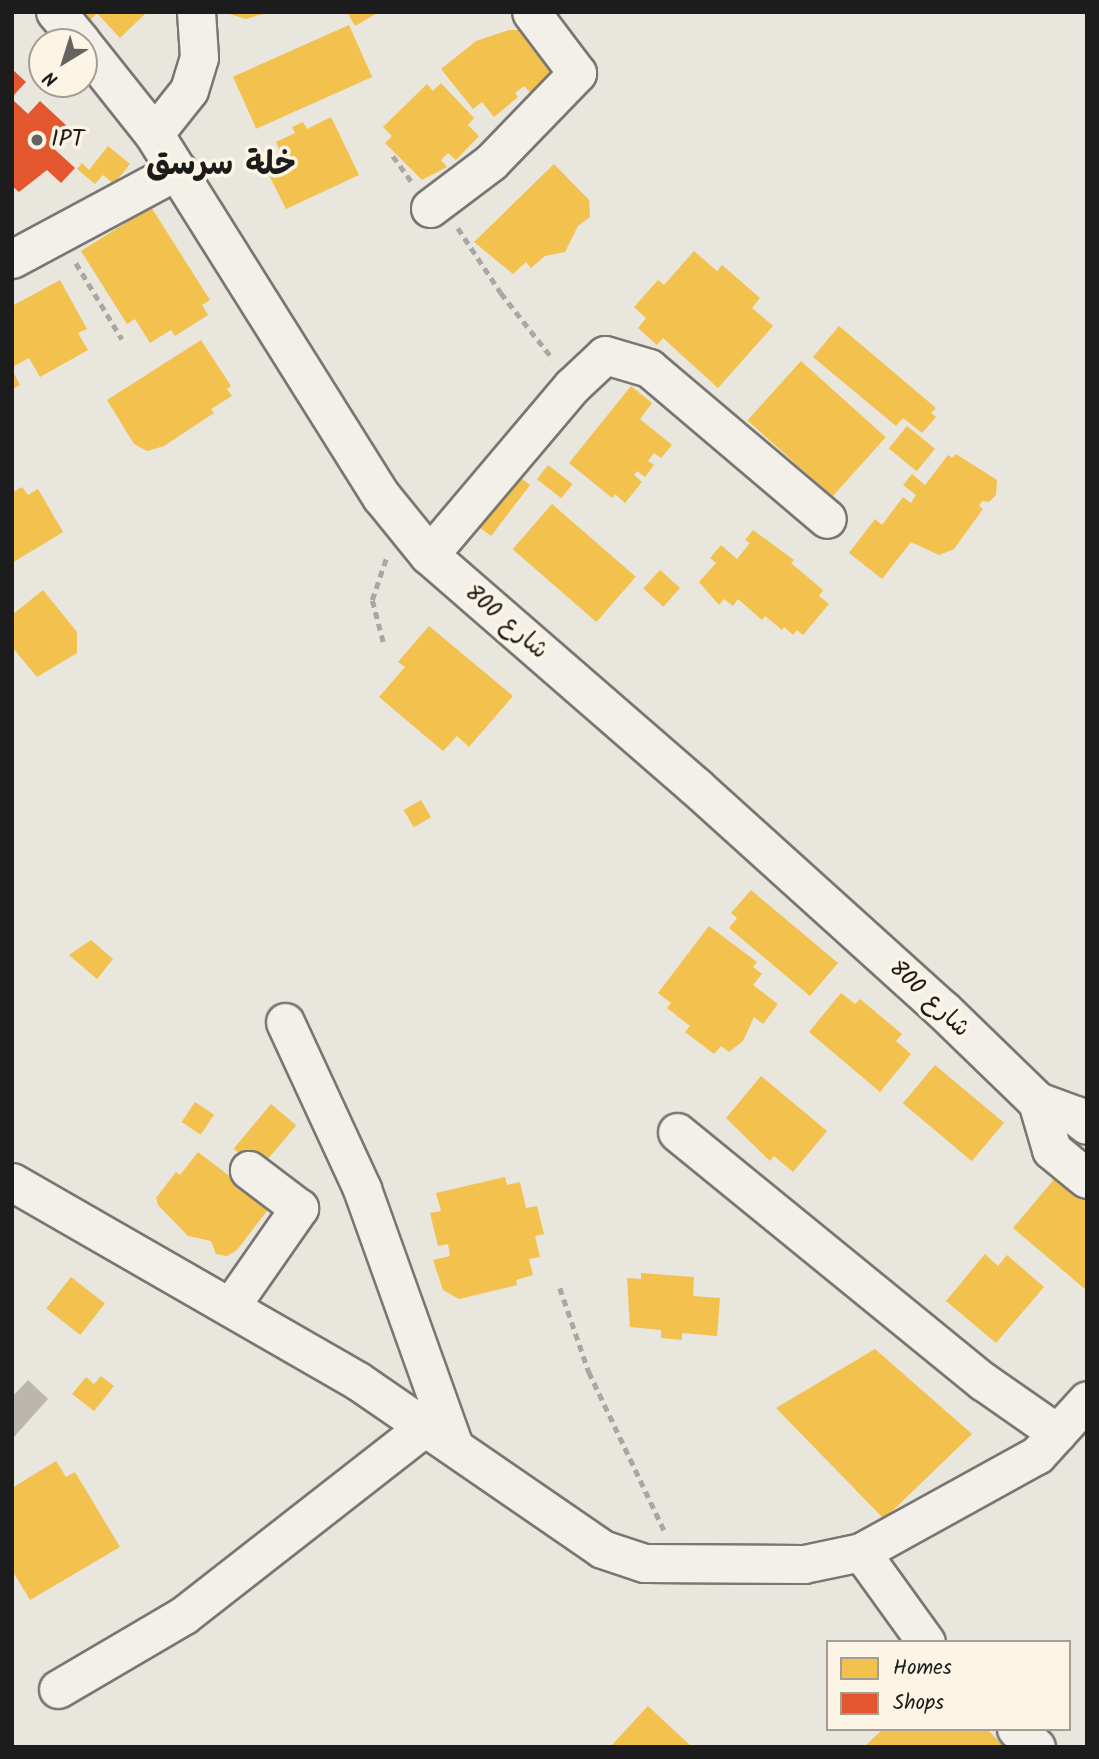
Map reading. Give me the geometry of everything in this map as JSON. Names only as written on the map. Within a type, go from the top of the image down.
[{"type":"main road","points":[[56,12],[69,28]]},
{"type":"main road","name":"شارع 800","points":[[98,64],[154,134],[418,543],[696,787],[943,1010],[1038,1102],[1076,1116],[1087,1125]]},
{"type":"main road","name":"شارع 800","points":[[1038,1102],[1052,1150],[1087,1180]]},
{"type":"street","points":[[154,134],[189,90],[199,57],[196,12]]},
{"type":"street","points":[[430,208],[491,162],[577,73],[531,12]]},
{"type":"street","points":[[12,259],[178,170]]},
{"type":"street","points":[[418,543],[572,386],[606,355],[649,368],[730,432],[827,519]]},
{"type":"street","points":[[285,1022],[362,1189],[440,1436]]},
{"type":"street","points":[[677,1132],[984,1382],[1057,1433]]},
{"type":"street","points":[[230,1307],[299,1208],[249,1170]]},
{"type":"street","points":[[12,1182],[230,1307],[440,1436],[602,1549],[644,1563],[804,1564],[861,1552],[979,1491],[1037,1455],[1087,1400]]},
{"type":"street","points":[[58,1689],[184,1615],[440,1436]]},
{"type":"street","points":[[861,1552],[925,1640]]},
{"type":"street","points":[[1018,1731],[1036,1747]]},
{"type":"path","points":[[393,156],[442,224],[452,218],[572,386]]},
{"type":"path","points":[[58,232],[122,339]]},
{"type":"path","points":[[383,642],[372,600],[386,558],[418,543]]},
{"type":"path","points":[[560,1287],[589,1372],[678,1563]]},
{"type":"shaded area","points":[[28,1380],[48,1399],[13,1438],[12,1397]]},
{"type":"building: Homes","points":[[83,12],[147,12],[120,38],[97,13],[90,20]]},
{"type":"building: Homes","points":[[223,12],[266,12],[266,13],[246,19]]},
{"type":"building: Homes","points":[[347,12],[379,12],[355,26]]},
{"type":"building: Homes","points":[[349,25],[372,77],[256,129],[233,77]]},
{"type":"building: Homes","points":[[509,30],[525,30],[554,66],[540,86],[531,93],[524,86],[515,93],[518,97],[494,117],[482,102],[473,109],[441,69],[476,41]]},
{"type":"building: Homes","points":[[441,83],[474,118],[468,125],[479,136],[456,160],[448,153],[441,160],[447,167],[422,180],[385,143],[392,136],[383,127],[427,84],[433,91]]},
{"type":"building: Homes","points":[[331,117],[359,175],[286,209],[267,171],[285,162],[276,142],[295,133],[292,127],[303,122],[307,129]]},
{"type":"building: Homes","points":[[108,146],[130,164],[114,184],[103,175],[95,184],[77,169],[82,163],[89,170]]},
{"type":"building: Homes","points":[[554,164],[589,200],[590,217],[578,226],[565,252],[545,256],[531,268],[526,262],[513,274],[474,242]]},
{"type":"building: Homes","points":[[151,207],[210,300],[202,305],[208,315],[175,336],[171,330],[150,343],[135,319],[127,324],[81,251]]},
{"type":"building: Homes","points":[[694,251],[717,271],[722,265],[760,298],[752,308],[773,326],[718,388],[663,338],[657,345],[638,328],[646,318],[634,307],[658,280],[664,285]]},
{"type":"building: Homes","points":[[60,280],[87,329],[78,333],[88,350],[40,377],[29,358],[12,367],[12,306]]},
{"type":"building: Homes","points":[[839,326],[936,408],[931,413],[936,417],[922,433],[903,418],[896,426],[813,357]]},
{"type":"building: Homes","points":[[201,340],[231,386],[227,389],[232,396],[211,409],[214,413],[164,446],[147,451],[134,444],[107,400]]},
{"type":"building: Homes","points":[[801,361],[886,437],[832,497],[747,420]]},
{"type":"building: Homes","points":[[12,370],[20,385],[12,389]]},
{"type":"building: Homes","points":[[631,386],[652,403],[640,419],[672,445],[661,458],[654,453],[648,461],[654,465],[645,477],[637,471],[634,475],[642,482],[625,503],[615,494],[612,498],[569,463]]},
{"type":"building: Homes","points":[[907,426],[935,449],[917,471],[889,449]]},
{"type":"building: Homes","points":[[956,454],[997,480],[996,495],[989,502],[982,501],[979,506],[983,509],[954,549],[939,555],[911,542],[882,579],[849,553],[875,519],[882,525],[903,497],[911,503],[916,495],[903,485],[912,474],[925,485],[948,455],[952,458]]},
{"type":"building: Homes","points":[[548,465],[572,484],[561,498],[537,479]]},
{"type":"building: Homes","points":[[513,472],[530,485],[491,536],[479,527],[475,534],[464,525]]},
{"type":"building: Homes","points":[[22,487],[28,495],[38,489],[63,532],[12,563],[12,493]]},
{"type":"building: Homes","points":[[552,504],[636,577],[596,622],[513,549]]},
{"type":"building: Homes","points":[[753,530],[794,560],[791,563],[823,590],[819,596],[829,604],[803,635],[797,630],[793,635],[784,627],[782,630],[765,616],[762,620],[738,599],[733,606],[724,599],[719,605],[699,582],[716,563],[710,558],[721,545],[737,559],[750,543],[745,540]]},
{"type":"building: Homes","points":[[660,570],[680,588],[663,607],[643,589]]},
{"type":"building: Homes","points":[[43,590],[77,632],[77,653],[37,677],[12,647],[12,615]]},
{"type":"building: Homes","points":[[429,626],[513,696],[469,747],[457,736],[443,751],[379,697],[405,667],[398,662]]},
{"type":"building: Homes","points":[[421,800],[431,817],[414,827],[404,810]]},
{"type":"building: Homes","points":[[751,890],[838,963],[810,996],[729,928],[737,918],[731,913]]},
{"type":"building: Homes","points":[[709,926],[757,962],[753,967],[762,974],[753,985],[778,1004],[763,1024],[754,1017],[743,1041],[729,1052],[721,1046],[714,1054],[685,1032],[690,1026],[667,1008],[671,1003],[658,993]]},
{"type":"building: Homes","points":[[91,940],[113,959],[97,979],[69,955]]},
{"type":"building: Homes","points":[[841,993],[855,1004],[860,999],[902,1034],[896,1041],[911,1054],[880,1092],[809,1032]]},
{"type":"building: Homes","points":[[935,1065],[1004,1123],[972,1161],[903,1103]]},
{"type":"building: Homes","points":[[761,1076],[827,1131],[793,1172],[774,1156],[770,1161],[726,1118]]},
{"type":"building: Homes","points":[[195,1102],[214,1115],[201,1135],[182,1122]]},
{"type":"building: Homes","points":[[271,1104],[296,1125],[259,1170],[234,1148]]},
{"type":"building: Homes","points":[[198,1152],[270,1207],[237,1250],[227,1256],[216,1254],[211,1241],[188,1236],[158,1205],[156,1198],[176,1172],[180,1175]]},
{"type":"building: Homes","points":[[1061,1171],[1087,1192],[1085,1289],[1013,1228]]},
{"type":"building: Homes","points":[[505,1177],[507,1185],[520,1182],[526,1208],[537,1206],[544,1234],[535,1236],[540,1257],[529,1259],[533,1275],[516,1280],[517,1285],[459,1299],[443,1290],[433,1260],[450,1256],[448,1244],[438,1246],[430,1213],[441,1211],[436,1193]]},
{"type":"building: Homes","points":[[985,1254],[998,1266],[1007,1255],[1044,1287],[996,1343],[946,1301]]},
{"type":"building: Homes","points":[[641,1273],[694,1277],[693,1296],[720,1298],[717,1336],[682,1333],[682,1340],[661,1338],[661,1330],[630,1327],[627,1278],[641,1279]]},
{"type":"building: Homes","points":[[71,1277],[105,1303],[80,1335],[46,1309]]},
{"type":"building: Homes","points":[[875,1349],[972,1434],[884,1519],[776,1408]]},
{"type":"building: Homes","points":[[101,1376],[114,1386],[94,1411],[72,1394],[86,1377],[94,1384]]},
{"type":"building: Homes","points":[[56,1461],[66,1477],[75,1472],[120,1547],[30,1600],[12,1570],[12,1488]]},
{"type":"building: Homes","points":[[648,1706],[692,1747],[610,1747]]},
{"type":"building: Homes","points":[[881,1731],[989,1731],[1004,1747],[864,1747]]},
{"type":"building: Shops","points":[[12,69],[26,82],[12,97]]},
{"type":"building: Shops","points":[[12,99],[28,114],[40,101],[68,127],[51,146],[75,168],[61,183],[47,170],[19,192],[12,186]]},
{"type":"place","name":"IPT","points":[[37,140]]},
{"type":"district","name":"خلة سرسق","points":[[221,166]]}]
